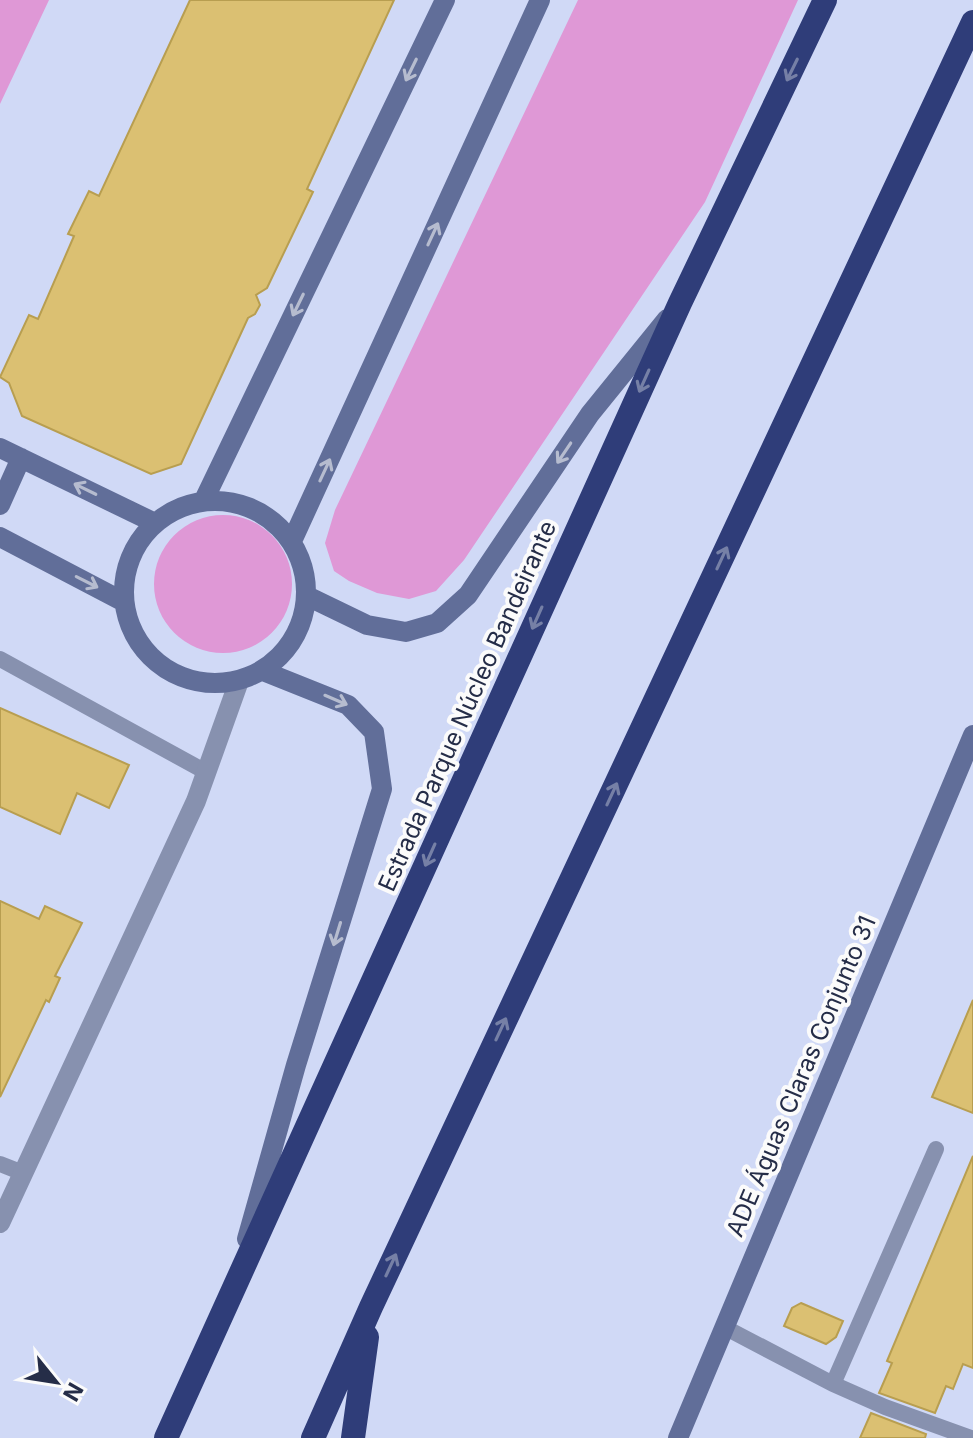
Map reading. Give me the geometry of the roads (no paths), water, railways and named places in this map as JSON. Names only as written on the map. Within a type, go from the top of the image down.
[{"type":"highway","name":"Estrada Parque Núcleo Bandeirante","points":[[166,1438],[680,303],[825,0]]},
{"type":"highway","points":[[313,1438],[371,1307],[973,22]]},
{"type":"highway","points":[[353,1438],[371,1307]]},
{"type":"street","points":[[204,500],[445,0]]},
{"type":"street","points":[[292,541],[540,0]]},
{"type":"street","points":[[307,596],[367,625],[406,632],[437,623],[468,595],[590,414],[680,303]]},
{"type":"street","points":[[0,448],[155,523]]},
{"type":"street","points":[[0,505],[21,458]]},
{"type":"street","points":[[204,500],[230,501],[254,508],[275,522],[292,541],[304,567],[307,596],[301,625],[286,651],[263,671],[239,681],[212,684],[186,680],[163,668],[144,650],[130,627],[124,602],[126,572],[136,545],[155,523],[178,508],[204,500]]},
{"type":"street","points":[[0,537],[124,602]]},
{"type":"street","points":[[233,1291],[296,1065],[382,789],[374,732],[348,705],[263,671]]},
{"type":"street","points":[[0,1223],[196,801],[239,681]]},
{"type":"street","name":"ADE Águas Claras Conjunto 31","points":[[678,1438],[967,768],[973,735]]},
{"type":"lane","points":[[0,659],[206,772]]},
{"type":"lane","points":[[833,1384],[936,1149]]},
{"type":"lane","points":[[0,1164],[23,1173]]},
{"type":"lane","points":[[724,1327],[833,1384],[885,1407],[971,1438]]}]
